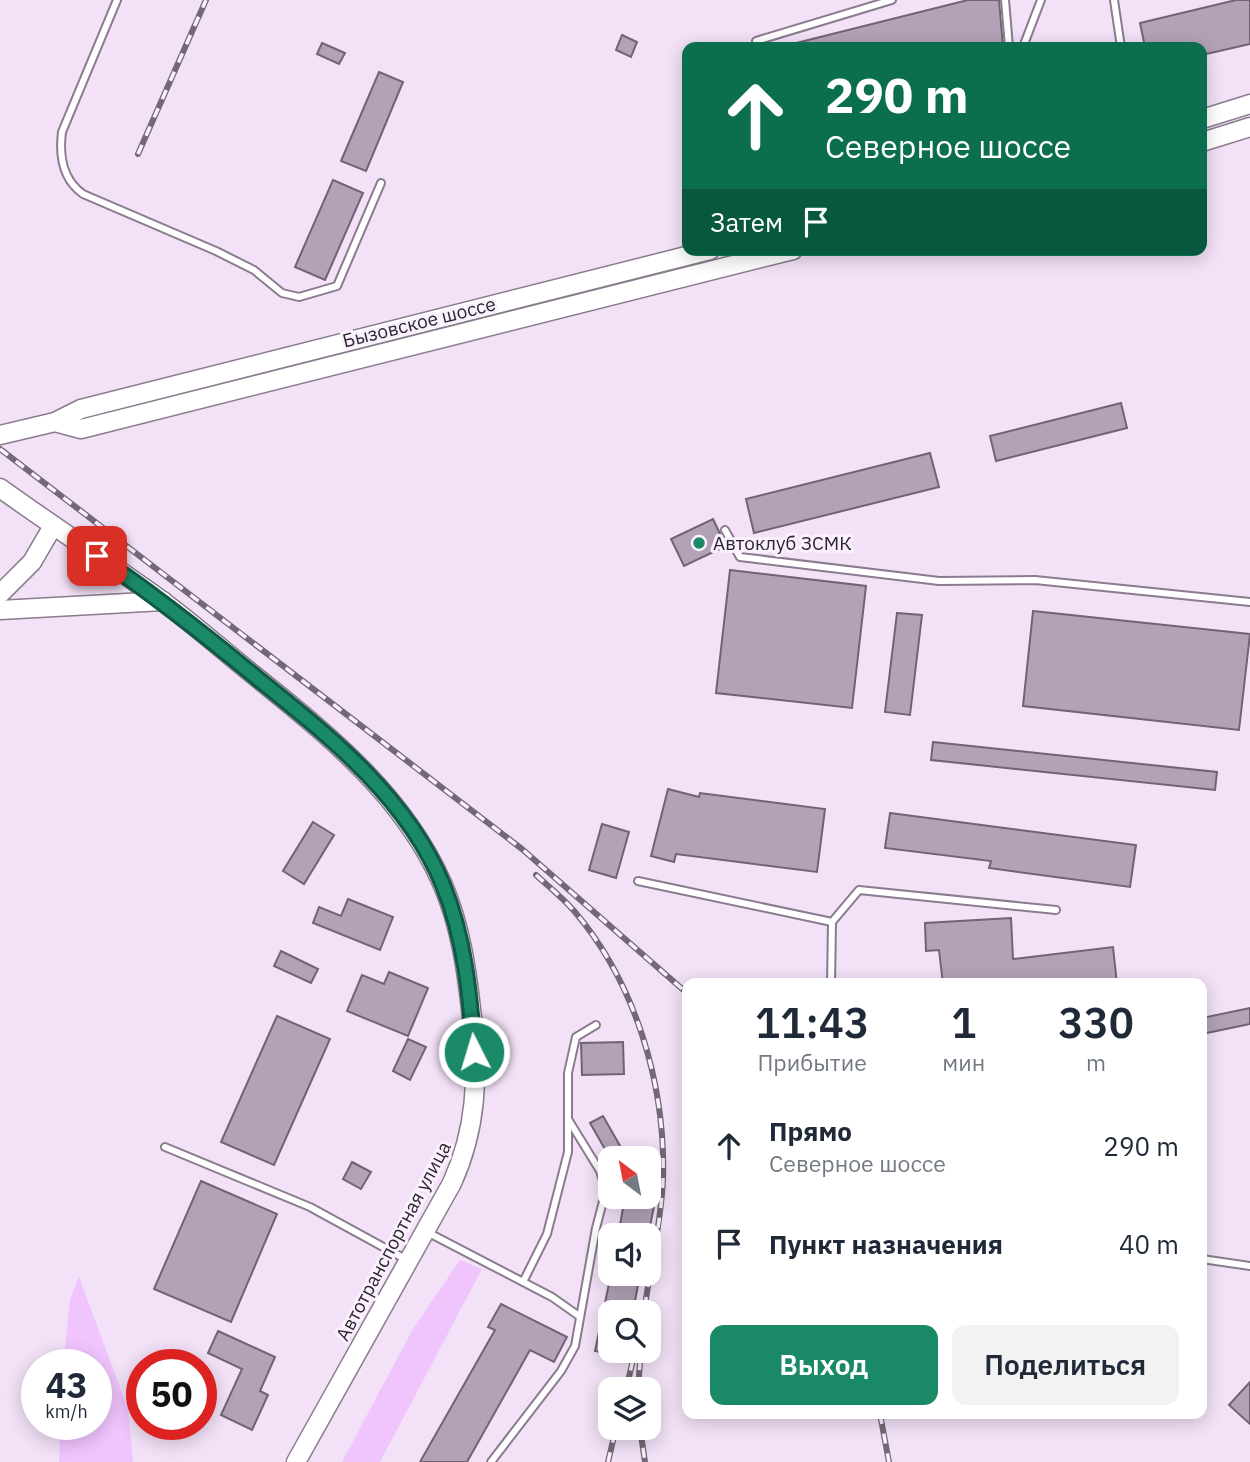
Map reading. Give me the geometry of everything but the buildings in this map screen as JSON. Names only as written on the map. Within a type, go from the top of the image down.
[{"type":"main road","points":[[1207,117],[1250,104]]},
{"type":"main road","points":[[1207,140],[1250,127]]},
{"type":"main road","name":"Бызовское шоссе","points":[[0,435],[55,422],[81,409],[686,256]]},
{"type":"main road","name":"Бызовское шоссе","points":[[55,422],[81,429],[769,256]]},
{"type":"main road","name":"Автотранспортная улица","points":[[0,488],[163,601],[326,734],[360,765],[406,820],[442,883],[465,961],[474,1052],[474,1102],[469,1144],[452,1183],[296,1462]]},
{"type":"main road","points":[[0,594],[32,562],[53,526]]},
{"type":"main road","points":[[0,610],[163,601]]},
{"type":"lane","points":[[117,0],[62,132],[60,148],[63,169],[71,185],[83,194],[216,251],[254,270],[282,293],[299,296],[337,286],[381,183]]},
{"type":"lane","points":[[756,41],[892,0]]},
{"type":"lane","points":[[1005,0],[1009,42]]},
{"type":"lane","points":[[1025,42],[1041,0]]},
{"type":"lane","points":[[1114,0],[1120,42]]},
{"type":"lane","points":[[725,530],[740,557],[939,581],[1035,580],[1250,602]]},
{"type":"lane","points":[[638,881],[832,922]]},
{"type":"lane","points":[[831,978],[832,922],[859,890],[1056,910]]},
{"type":"lane","points":[[523,1282],[547,1234],[568,1152],[568,1073],[576,1037],[596,1025]]},
{"type":"lane","points":[[491,1462],[561,1371],[575,1346],[606,1190],[600,1171],[568,1119]]},
{"type":"lane","points":[[165,1147],[310,1207],[409,1261]]},
{"type":"lane","points":[[425,1231],[552,1297],[579,1316]]},
{"type":"lane","points":[[1207,1260],[1250,1266]]},
{"type":"shaded area","points":[[460,1260],[482,1269],[380,1462],[342,1462],[413,1329]]},
{"type":"shaded area","points":[[79,1277],[106,1349],[65,1349],[70,1299]]},
{"type":"shaded area","points":[[112,1366],[126,1404],[126,1440],[131,1440],[133,1462],[59,1462],[60,1440],[112,1440]]},
{"type":"railway","points":[[138,154],[206,0]]},
{"type":"railway","points":[[0,449],[522,849],[682,989]]},
{"type":"railway","points":[[536,875],[575,912],[615,971],[643,1038],[653,1073],[663,1144],[663,1180],[646,1300]]},
{"type":"railway","points":[[629,1377],[632,1363]]},
{"type":"railway","points":[[639,1377],[640,1363]]},
{"type":"railway","points":[[881,1419],[889,1462]]},
{"type":"railway","points":[[608,1462],[613,1440]]},
{"type":"railway","points":[[642,1440],[645,1462]]},
{"type":"place","name":"Автоклуб ЗСМК","points":[[699,543]]},
{"type":"route","points":[[97,556],[163,601],[326,734],[360,765],[406,820],[442,883],[462,944],[471,1005],[474,1052]]}]
